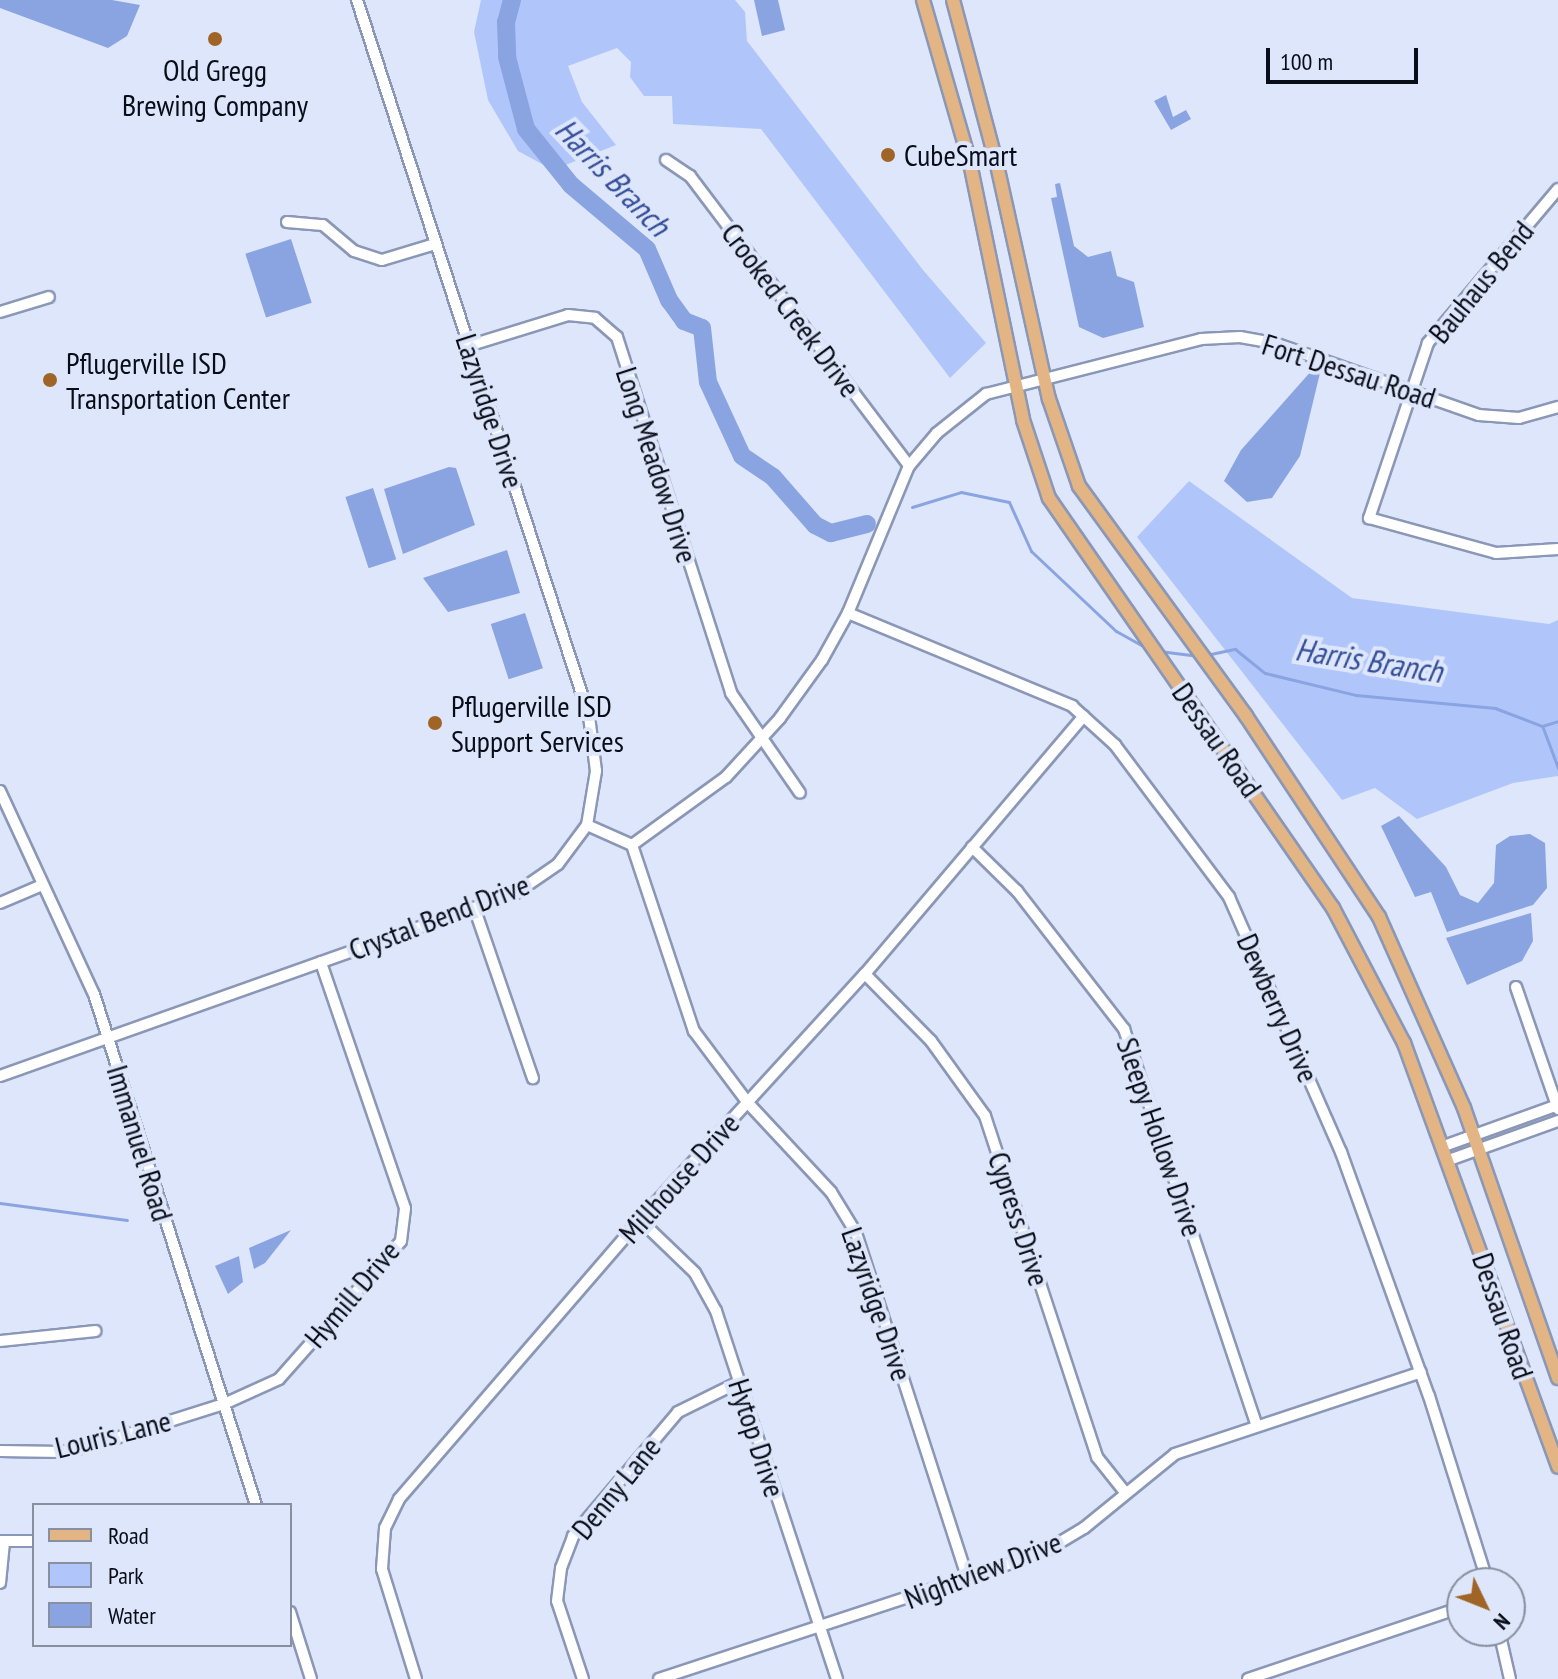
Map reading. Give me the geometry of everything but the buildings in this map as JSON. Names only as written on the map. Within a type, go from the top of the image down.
[{"type":"main road","name":"Dessau Road","points":[[923,0],[970,163],[1018,383],[1023,420],[1048,495],[1092,565],[1213,731],[1333,908],[1413,1059],[1558,1467]]},
{"type":"main road","name":"Dessau Road","points":[[953,0],[1060,441],[1079,486],[1164,608],[1246,716],[1379,917],[1472,1136],[1558,1378]]},
{"type":"street","name":"Lazyridge Drive","points":[[357,0],[589,716],[596,771],[587,825]]},
{"type":"street","name":"Crooked Creek Drive","points":[[666,160],[690,176],[909,466]]},
{"type":"street","name":"Bauhaus Bend","points":[[1558,189],[1448,315],[1428,343],[1369,518],[1496,553],[1558,549]]},
{"type":"street","points":[[287,222],[323,225],[354,251],[382,260],[435,244]]},
{"type":"street","points":[[0,312],[49,297]]},
{"type":"street","name":"Long Meadow Drive","points":[[468,346],[568,315],[595,318],[617,337],[731,693],[800,793]]},
{"type":"street","name":"Fort Dessau Road","points":[[1018,383],[1201,339],[1240,337],[1274,343],[1501,418],[1558,407]]},
{"type":"street","points":[[587,825],[632,845],[726,777],[802,690],[848,613],[909,466],[937,433],[986,394],[1018,383]]},
{"type":"street","name":"Dewberry Drive","points":[[848,613],[1054,698],[1084,716],[1146,783],[1229,897],[1341,1152],[1421,1372],[1483,1567]]},
{"type":"street","name":"Millhouse Drive","points":[[416,1679],[382,1569],[385,1528],[399,1499],[640,1220],[865,974],[1084,716]]},
{"type":"street","name":"Immanuel Road","points":[[0,791],[40,886],[84,970],[255,1503]]},
{"type":"street","name":"Crystal Bend Drive","points":[[0,1076],[475,910],[538,880],[565,856],[587,825]]},
{"type":"street","name":"Lazyridge Drive","points":[[632,845],[694,1031],[748,1103],[831,1192],[856,1233],[968,1579]]},
{"type":"street","name":"Sleepy Hollow Drive","points":[[972,847],[1017,891],[1124,1029],[1256,1424]]},
{"type":"street","points":[[0,903],[40,886]]},
{"type":"street","points":[[475,910],[533,1078]]},
{"type":"street","name":"Hymill Drive","points":[[224,1404],[279,1379],[401,1241],[405,1208],[321,962]]},
{"type":"street","name":"Cypress Drive","points":[[865,974],[931,1041],[985,1116],[1097,1457],[1124,1491]]},
{"type":"street","points":[[1444,1146],[1558,1107],[1516,987]]},
{"type":"street","points":[[1449,1160],[1558,1121]]},
{"type":"street","name":"Hytop Drive","points":[[640,1220],[704,1286],[837,1679]]},
{"type":"street","points":[[0,1341],[95,1331]]},
{"type":"street","name":"Nightview Drive","points":[[659,1679],[968,1579],[1064,1542],[1124,1491],[1175,1454],[1256,1424],[1421,1372]]},
{"type":"street","name":"Denny Lane","points":[[583,1679],[557,1601],[561,1568],[573,1536],[678,1412],[739,1382]]},
{"type":"street","name":"Louris Lane","points":[[0,1451],[62,1452],[224,1404]]},
{"type":"street","points":[[0,1583],[2,1542],[32,1541]]},
{"type":"street","points":[[1248,1679],[1446,1612]]},
{"type":"street","points":[[292,1618],[311,1679]]},
{"type":"street","points":[[1503,1647],[1510,1679]]},
{"type":"green space","points":[[481,0],[735,0],[745,12],[747,41],[923,270],[986,343],[950,378],[761,129],[673,124],[672,96],[644,96],[630,77],[631,62],[617,48],[568,66],[582,102],[616,145],[553,170],[518,151],[488,100],[474,32]]},
{"type":"green space","points":[[1189,481],[1352,598],[1549,624],[1558,620],[1558,776],[1513,783],[1417,819],[1375,788],[1342,800],[1137,537]]},
{"type":"water","points":[[0,0],[112,0],[140,5],[127,36],[108,48],[0,8]]},
{"type":"water","points":[[754,0],[778,0],[785,30],[762,36]]},
{"type":"water","points":[[1166,95],[1173,117],[1186,110],[1191,119],[1171,130],[1154,101]]},
{"type":"water","points":[[1060,183],[1074,246],[1088,257],[1111,251],[1117,276],[1134,282],[1144,327],[1103,338],[1079,327],[1051,198],[1057,197],[1055,184]]},
{"type":"water","points":[[291,239],[312,303],[266,318],[245,254]]},
{"type":"water","points":[[1313,369],[1320,373],[1300,456],[1272,498],[1247,502],[1224,481],[1241,450]]},
{"type":"water","points":[[449,467],[456,468],[475,525],[403,554],[384,489]]},
{"type":"water","points":[[373,488],[396,559],[369,568],[345,497]]},
{"type":"water","points":[[507,550],[520,593],[448,612],[423,578]]},
{"type":"water","points":[[525,613],[543,668],[509,679],[491,624]]},
{"type":"water","points":[[1399,816],[1446,867],[1460,895],[1478,903],[1494,883],[1496,845],[1510,836],[1530,834],[1545,843],[1547,888],[1533,905],[1447,932],[1431,892],[1415,897],[1381,826]]},
{"type":"water","points":[[1531,913],[1533,941],[1522,961],[1467,985],[1446,938]]},
{"type":"water","points":[[291,1230],[265,1263],[254,1269],[249,1248]]},
{"type":"water","points":[[239,1256],[243,1282],[228,1294],[215,1266]]},
{"type":"waterway","name":"Harris Branch","points":[[512,0],[506,22],[507,57],[526,129],[571,185],[647,249],[669,300],[684,321],[702,328],[708,382],[742,456],[773,477],[815,525],[831,533],[867,524]]},
{"type":"waterway","name":"Harris Branch","points":[[912,507],[961,492],[1009,502],[1031,551],[1116,631],[1148,649]]},
{"type":"waterway","name":"Harris Branch","points":[[1206,655],[1235,649],[1265,673],[1356,695],[1495,708],[1542,726],[1558,721]]},
{"type":"waterway","name":"Harris Branch","points":[[1159,651],[1199,656]]},
{"type":"waterway","points":[[1543,728],[1558,768]]},
{"type":"waterway","points":[[0,1203],[127,1220]]},
{"type":"place","name":"Old Gregg Brewing Company","points":[[215,39]]},
{"type":"place","name":"CubeSmart","points":[[888,155]]},
{"type":"place","name":"Pflugerville ISD Transportation Center","points":[[50,380]]},
{"type":"place","name":"Pflugerville ISD Support Services","points":[[435,723]]}]
